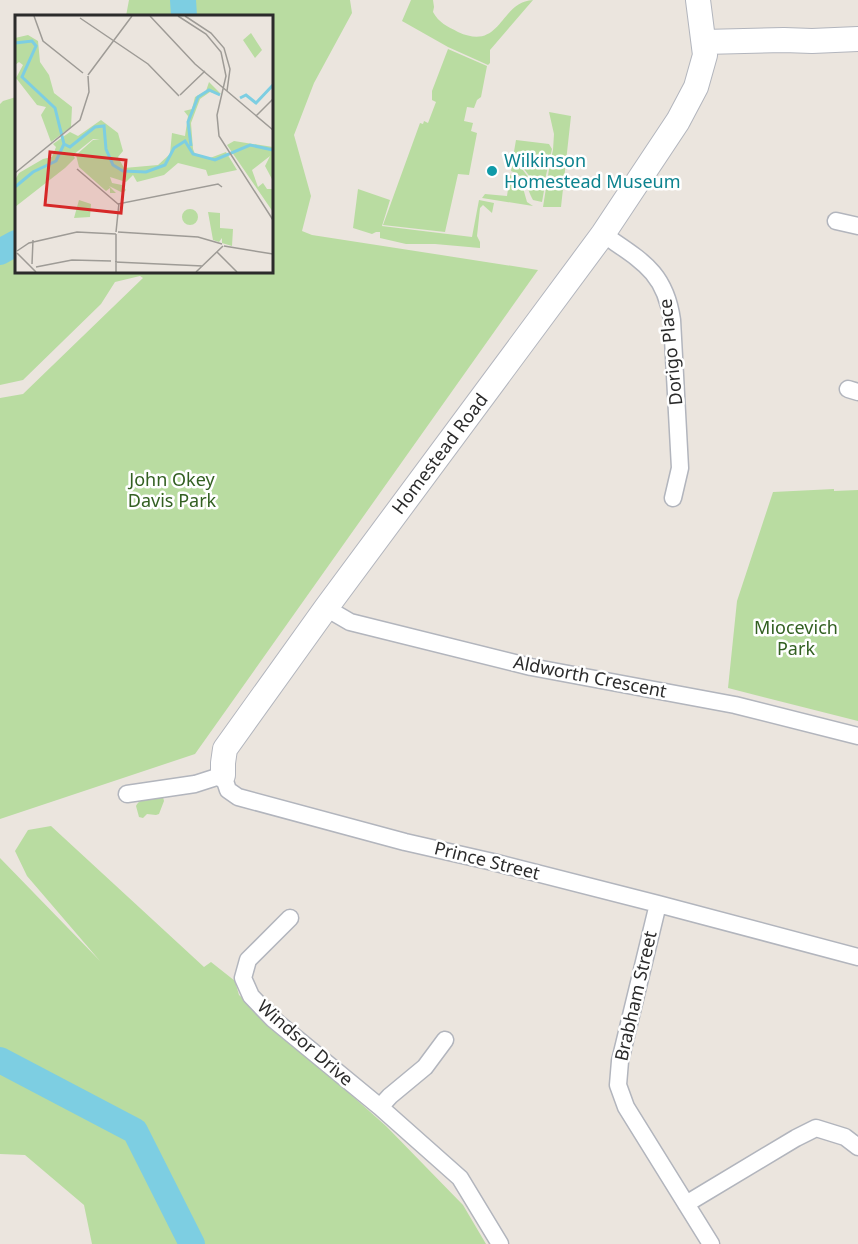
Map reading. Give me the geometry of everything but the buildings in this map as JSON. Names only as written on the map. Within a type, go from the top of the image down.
[{"type":"street","name":"Homestead Road","points":[[698,0],[711,49]]},
{"type":"street","name":"Homestead Road","points":[[223,775],[225,749],[326,608],[603,234],[669,136],[695,113],[706,92],[716,28],[708,0]]},
{"type":"street","points":[[711,49],[784,40],[858,39]]},
{"type":"street","points":[[836,221],[858,226]]},
{"type":"street","name":"Dorigo Place","points":[[603,234],[649,268],[665,290],[670,305],[680,468],[672,498]]},
{"type":"street","name":"Aldworth Crescent","points":[[326,608],[350,622],[531,667],[735,705],[858,736]]},
{"type":"street","points":[[127,794],[195,784],[223,775]]},
{"type":"street","name":"Prince Street","points":[[223,775],[228,790],[238,797],[405,842],[658,904],[858,957]]},
{"type":"street","name":"Brabham Street","points":[[658,904],[620,1061],[618,1085],[626,1107],[711,1244]]},
{"type":"street","name":"Windsor Drive","points":[[290,918],[248,960],[243,978],[250,996],[460,1178],[500,1244]]},
{"type":"street","points":[[380,1107],[424,1067],[446,1040]]},
{"type":"street","points":[[686,1204],[816,1128],[845,1137],[858,1147]]},
{"type":"green space","name":"John Okey Davis Park","points":[[129,0],[350,0],[352,13],[314,83],[294,135],[311,196],[302,231],[312,235],[538,270],[195,754],[0,819],[0,398],[23,394],[143,278],[140,276],[115,282],[101,304],[23,380],[0,385],[0,104],[15,97],[15,273],[273,273],[273,15],[126,15]]},
{"type":"green space","points":[[411,0],[433,0],[433,12],[441,22],[458,32],[472,36],[484,36],[513,9],[533,0],[490,50],[488,65],[448,47],[402,21]]},
{"type":"green space","points":[[448,49],[487,66],[481,97],[474,108],[467,107],[464,121],[473,123],[471,131],[477,133],[469,175],[458,174],[445,232],[383,225],[420,123],[423,124],[424,121],[428,123],[436,102],[432,100],[432,91]]},
{"type":"green space","points":[[549,112],[571,116],[561,207],[543,207],[553,150],[554,134]]},
{"type":"green space","points":[[516,140],[549,144],[552,149],[544,184],[534,182],[524,169],[512,163]]},
{"type":"green space","points":[[512,165],[522,169],[533,183],[545,185],[542,202],[533,200],[523,179],[511,171]]},
{"type":"green space","points":[[510,175],[521,181],[527,202],[533,206],[482,198],[485,194],[507,196]]},
{"type":"green space","points":[[358,189],[390,200],[382,226],[472,237],[479,200],[494,203],[492,213],[483,205],[480,208],[477,236],[480,248],[406,244],[380,238],[380,232],[372,234],[353,228]]},
{"type":"green space","name":"Miocevich Park","points":[[834,489],[834,491],[858,490],[858,721],[728,688],[737,601],[773,492]]},
{"type":"green space","points":[[163,797],[164,801],[159,814],[139,817],[136,806],[138,803],[148,798]]},
{"type":"green space","points":[[51,826],[204,967],[211,962],[235,981],[239,995],[386,1126],[463,1205],[486,1244],[92,1244],[84,1205],[25,1155],[0,1154],[0,858],[100,961],[27,876],[15,851],[28,830]]},
{"type":"waterway","points":[[183,0],[184,15]]},
{"type":"waterway","points":[[0,252],[15,244]]},
{"type":"waterway","points":[[0,1060],[135,1131],[192,1244]]},
{"type":"place","name":"Wilkinson Homestead Museum","points":[[492,171]]}]
